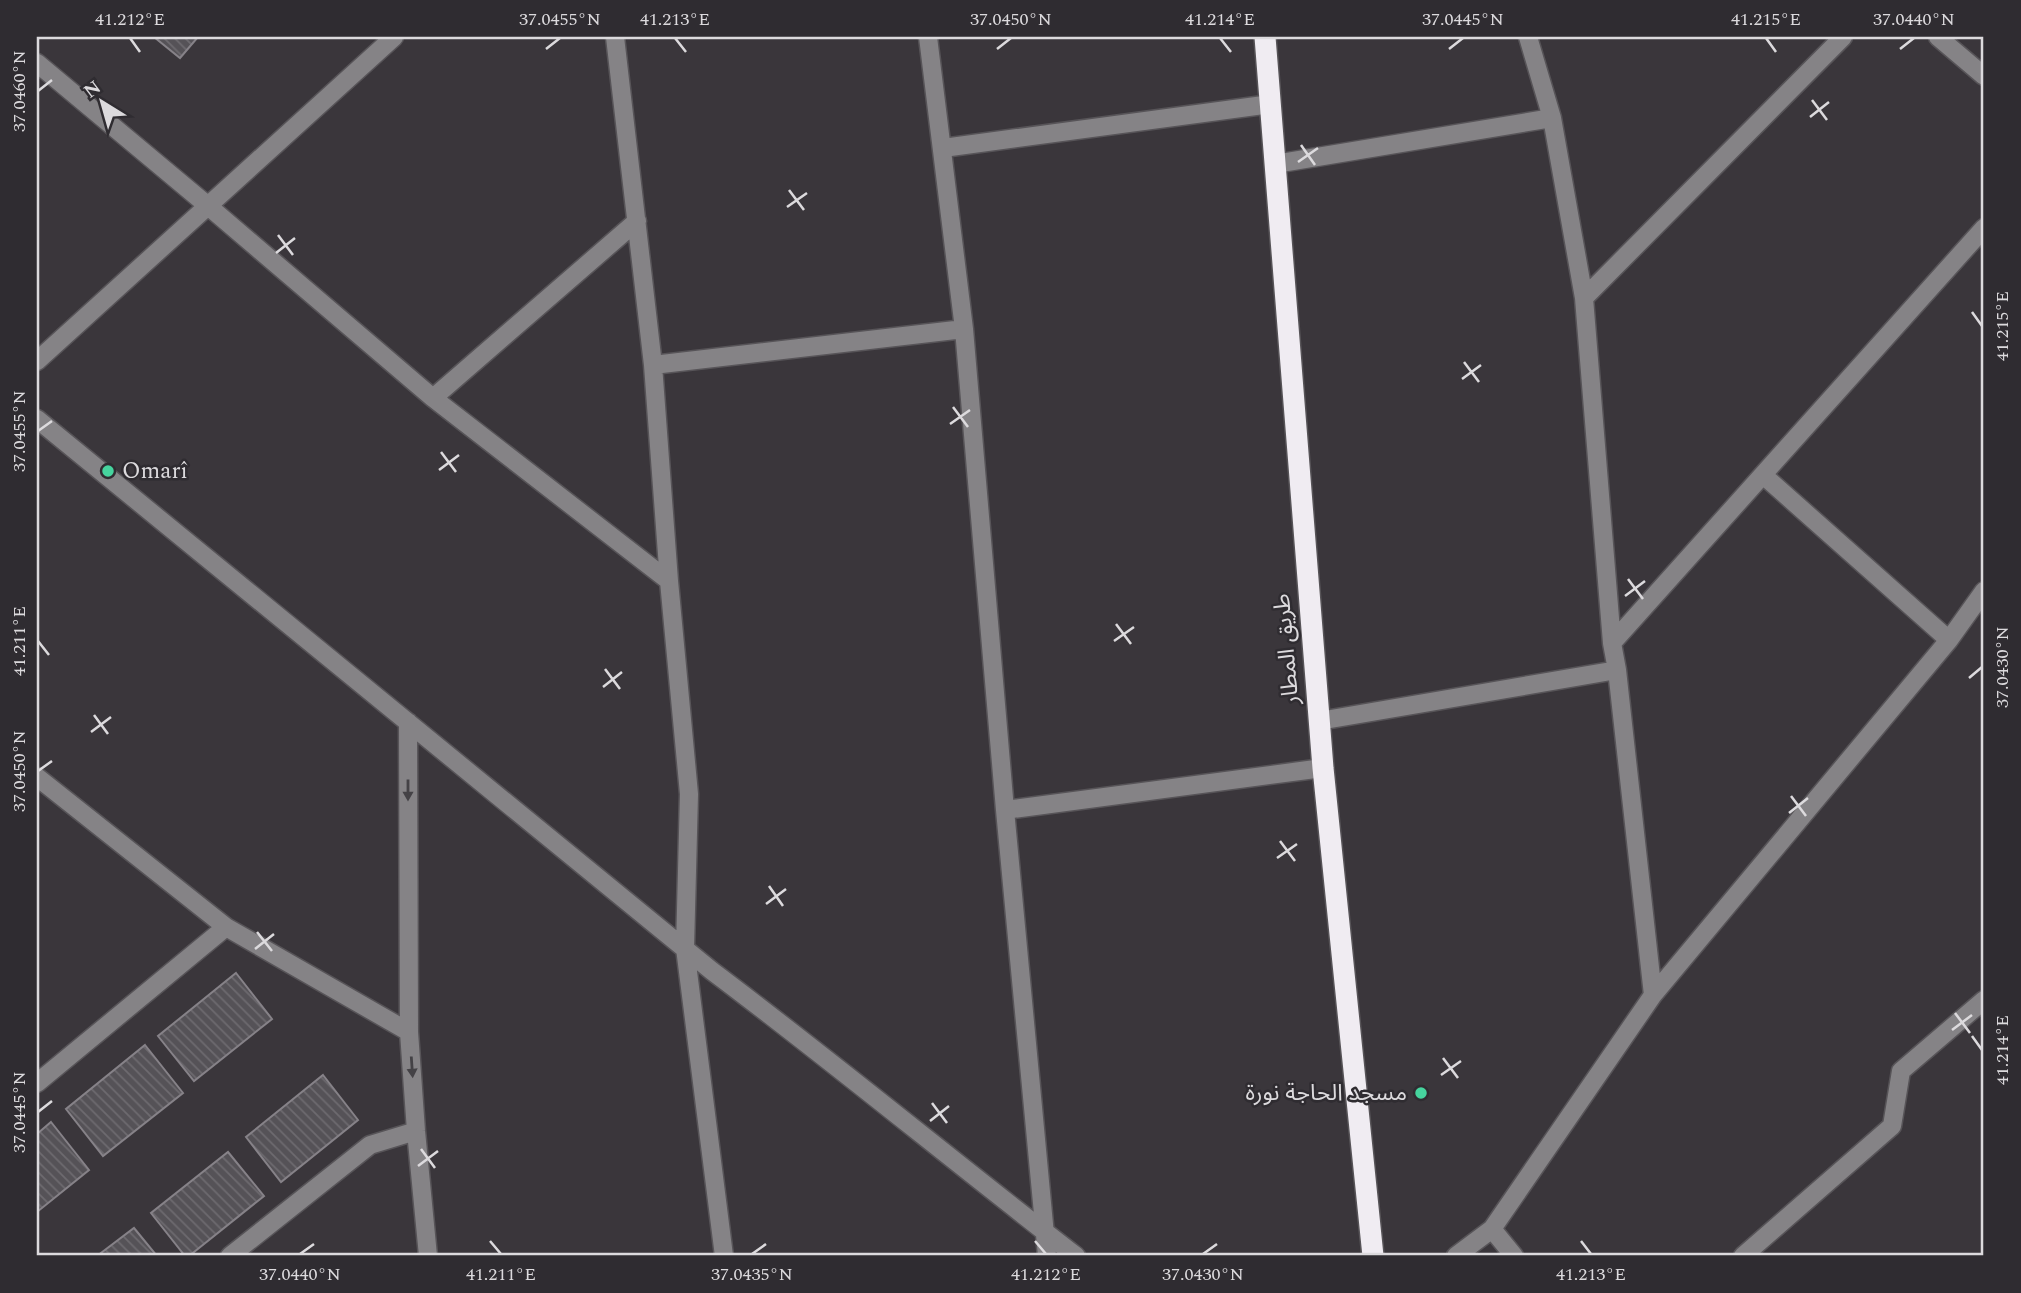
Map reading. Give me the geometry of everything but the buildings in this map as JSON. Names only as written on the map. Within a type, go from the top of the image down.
[{"type":"highway","name":"طريق المطار","points":[[1265,37],[1323,768],[1373,1256]]},
{"type":"street","points":[[37,361],[394,37]]},
{"type":"street","points":[[615,37],[653,365],[669,581],[689,794],[685,948],[724,1256]]},
{"type":"street","points":[[928,37],[964,329],[1047,1256]]},
{"type":"street","points":[[1528,37],[1552,118],[1584,298],[1612,643],[1653,995]]},
{"type":"street","points":[[1584,298],[1843,37]]},
{"type":"street","points":[[1938,37],[1984,75]]},
{"type":"street","points":[[37,64],[433,398],[669,581]]},
{"type":"street","points":[[943,149],[1270,104]]},
{"type":"street","points":[[1275,164],[1552,118]]},
{"type":"street","points":[[433,398],[637,221]]},
{"type":"street","points":[[1612,643],[1984,228]]},
{"type":"street","points":[[653,365],[964,329]]},
{"type":"street","points":[[37,419],[685,948],[1076,1256]]},
{"type":"street","points":[[1763,475],[1949,640]]},
{"type":"street","points":[[1456,1256],[1492,1229],[1653,995],[1949,640],[1984,591]]},
{"type":"street","points":[[1319,721],[1617,670]]},
{"type":"street","points":[[408,722],[409,1032],[428,1256]]},
{"type":"street","points":[[1005,810],[1323,768]]},
{"type":"street","points":[[37,777],[226,927],[409,1032]]},
{"type":"street","points":[[37,1083],[226,927]]},
{"type":"street","points":[[1743,1256],[1892,1126],[1901,1072],[1984,1000]]},
{"type":"street","points":[[230,1256],[370,1145],[416,1131]]},
{"type":"street","points":[[1492,1229],[1514,1256]]},
{"type":"place","name":"Omarî","points":[[108,471]]},
{"type":"place","name":"مسجد الحاجة نورة","points":[[1421,1093]]}]
